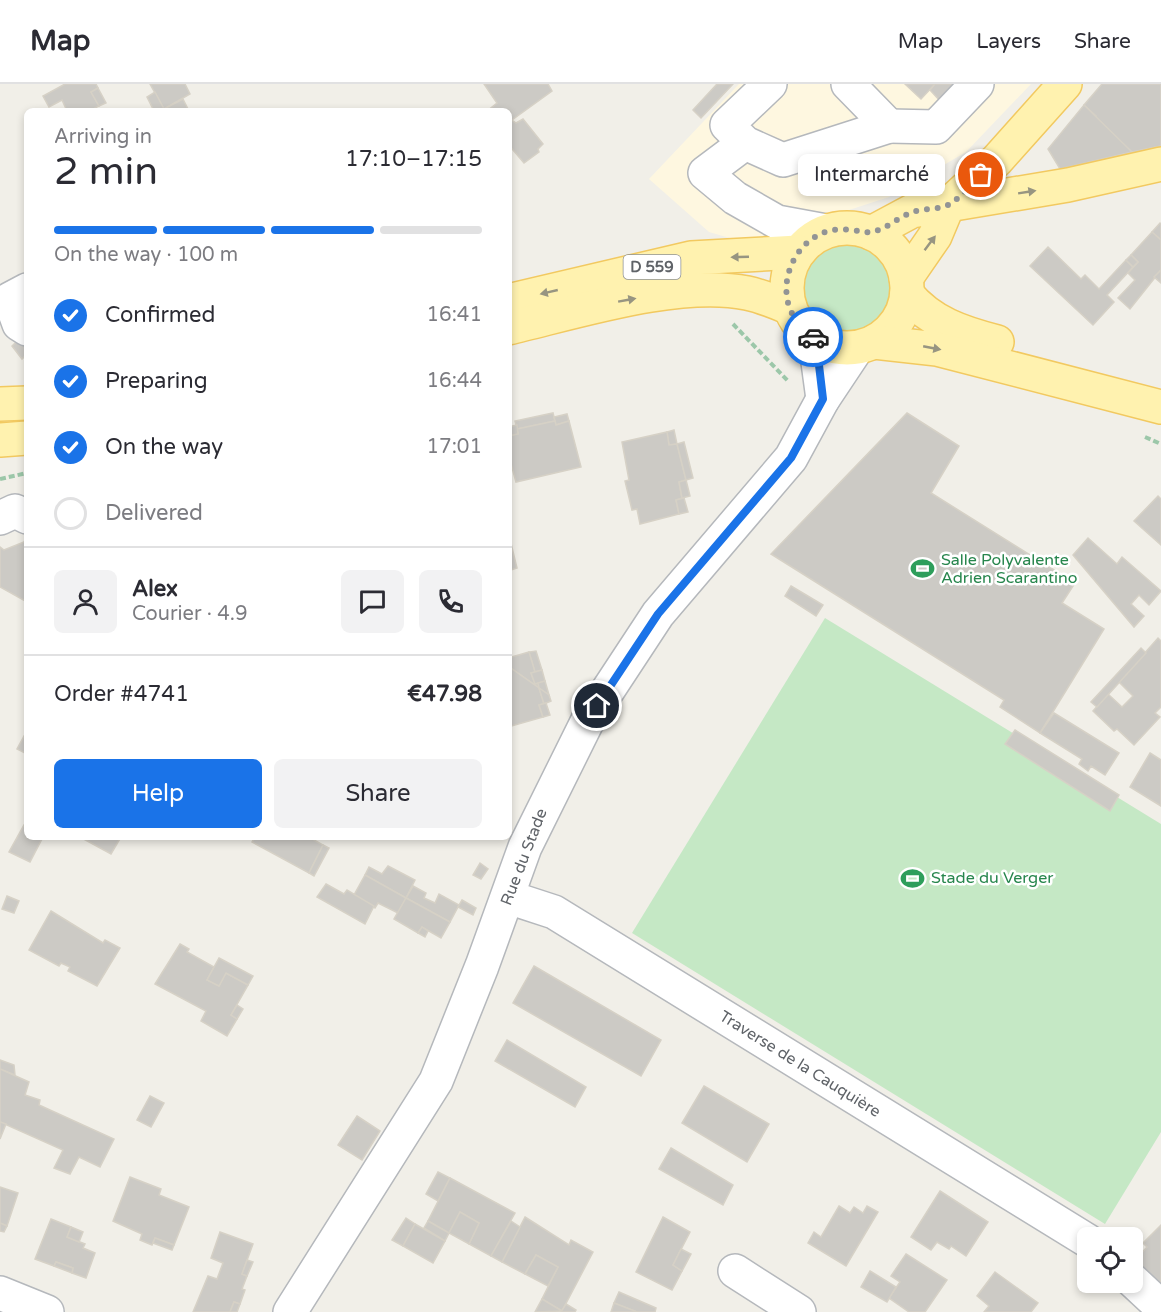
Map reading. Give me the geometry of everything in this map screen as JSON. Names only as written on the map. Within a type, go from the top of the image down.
[{"type":"main road","points":[[865,345],[896,323],[907,286],[935,236],[948,205],[997,160],[1065,84]]},
{"type":"main road","points":[[871,233],[912,211],[1068,185],[1161,164]]},
{"type":"main road","points":[[1161,387],[966,334],[921,311],[907,286],[893,250],[871,233],[849,228],[826,231],[810,240],[798,252],[789,270],[786,289],[790,308],[800,326],[816,340],[828,346],[865,345],[937,349],[1161,407]]},
{"type":"main road","name":"D 559","points":[[512,300],[691,258],[798,252]]},
{"type":"main road","name":"D 559","points":[[512,327],[610,303],[683,290],[746,292],[790,308]]},
{"type":"main road","points":[[0,404],[24,403]]},
{"type":"main road","points":[[0,440],[24,438]]},
{"type":"street","points":[[770,84],[727,124],[745,143],[783,160],[889,126],[936,127],[977,84]]},
{"type":"street","points":[[848,84],[889,126]]},
{"type":"street","points":[[745,143],[705,173],[735,198],[777,222],[826,231]]},
{"type":"street","points":[[24,292],[10,299],[19,324],[24,327]]},
{"type":"street","points":[[816,340],[823,399]]},
{"type":"street","name":"Rue du Stade","points":[[290,1312],[436,1081],[508,897],[525,847],[587,722],[658,614],[791,458],[823,399],[865,345]]},
{"type":"street","points":[[0,518],[15,511],[24,516]]},
{"type":"street","name":"Traverse de la Cauquière","points":[[508,897],[554,912],[1077,1234]]},
{"type":"street","points":[[735,1271],[799,1312]]},
{"type":"street","points":[[1143,1290],[1161,1307]]},
{"type":"street","points":[[0,1293],[46,1312]]},
{"type":"path","points":[[727,319],[744,332],[761,356],[790,382]]},
{"type":"path","points":[[0,479],[24,474]]},
{"type":"shaded area","points":[[739,84],[1031,84],[966,152],[889,197],[747,243],[709,232],[649,179]]},
{"type":"green space","points":[[846,229],[857,230],[879,239],[895,255],[904,277],[904,299],[895,321],[879,337],[857,346],[846,347],[835,346],[813,337],[797,321],[788,299],[787,288],[788,277],[797,255],[813,239],[835,230]]},
{"type":"green space","name":"Stade du Verger","points":[[825,618],[1161,824],[1161,1132],[1105,1224],[632,933]]},
{"type":"building","points":[[65,84],[96,84],[98,88],[91,92],[99,106],[66,108],[62,100],[49,107],[43,96]]},
{"type":"building","points":[[150,84],[185,84],[190,94],[163,108]]},
{"type":"building","points":[[484,84],[548,84],[552,91],[512,120],[512,108],[491,108],[497,103]]},
{"type":"building","points":[[717,84],[733,84],[701,118],[693,110]]},
{"type":"building","points":[[905,84],[935,84],[921,99]]},
{"type":"building","points":[[935,84],[957,84],[940,101],[930,90]]},
{"type":"building","points":[[1102,84],[1161,84],[1161,146],[1132,152],[1095,119],[1096,116],[1084,105]]},
{"type":"building","points":[[98,88],[106,103],[99,106],[91,92]]},
{"type":"building","points":[[155,92],[163,108],[152,108],[147,97]]},
{"type":"building","points":[[183,99],[188,108],[166,108]]},
{"type":"building","points":[[1084,105],[1132,152],[1060,169],[1048,149]]},
{"type":"building","points":[[523,119],[543,144],[538,149],[539,152],[524,163],[512,149],[512,120],[516,123]]},
{"type":"building","points":[[1161,224],[1161,240],[1152,232]]},
{"type":"building","points":[[1152,232],[1161,240],[1161,270],[1130,309],[1118,298],[1135,280],[1128,273],[1138,262],[1131,255]]},
{"type":"building","points":[[1048,247],[1081,279],[1085,275],[1099,289],[1126,260],[1133,267],[1107,295],[1114,302],[1093,325],[1030,266]]},
{"type":"building","points":[[1131,255],[1138,262],[1133,267],[1126,260]]},
{"type":"building","points":[[1161,270],[1161,283],[1154,277]]},
{"type":"building","points":[[20,338],[24,343],[22,359],[12,346]]},
{"type":"building","points":[[553,413],[555,421],[517,429],[515,421]]},
{"type":"building","name":"Salle Polyvalente Adrien Scarantino","points":[[907,413],[959,446],[931,493],[1075,583],[1062,603],[1104,629],[1040,733],[1000,707],[1004,700],[771,554]]},
{"type":"building","points":[[567,414],[569,421],[556,425],[554,417]]},
{"type":"building","points":[[555,421],[556,425],[569,421],[581,467],[516,482],[512,468],[512,435],[518,434],[517,429]]},
{"type":"building","points":[[517,425],[518,434],[512,435],[512,426]]},
{"type":"building","points":[[674,430],[677,444],[669,445],[667,432]]},
{"type":"building","points":[[667,432],[669,445],[677,444],[686,480],[679,482],[682,498],[676,500],[679,514],[640,524],[637,509],[632,510],[625,481],[629,480],[622,442]]},
{"type":"building","points":[[684,442],[693,478],[686,480],[677,444]]},
{"type":"building","points":[[686,480],[690,496],[682,498],[679,482]]},
{"type":"building","points":[[1158,496],[1161,499],[1161,545],[1134,521]]},
{"type":"building","points":[[684,498],[688,512],[679,514],[676,500]]},
{"type":"building","points":[[1088,538],[1117,564],[1122,557],[1161,591],[1149,605],[1139,595],[1131,604],[1144,616],[1134,627],[1073,555]]},
{"type":"building","points":[[24,542],[24,600],[0,587],[0,547],[4,550]]},
{"type":"building","points":[[512,547],[517,568],[512,570]]},
{"type":"building","points":[[791,586],[823,605],[816,616],[785,596]]},
{"type":"building","points":[[1158,638],[1161,641],[1161,707],[1155,713],[1160,717],[1134,745],[1117,729],[1114,731],[1093,711],[1108,694],[1122,707],[1133,696],[1119,682]]},
{"type":"building","points":[[1141,648],[1146,653],[1097,707],[1091,702]]},
{"type":"building","points":[[536,651],[542,670],[535,672],[529,652]]},
{"type":"building","points":[[529,652],[535,672],[531,673],[539,688],[512,669],[512,657]]},
{"type":"building","points":[[512,669],[539,688],[544,704],[539,705],[543,717],[512,726]]},
{"type":"building","points":[[542,670],[545,681],[535,684],[531,673]]},
{"type":"building","points":[[545,681],[549,695],[539,688],[538,683]]},
{"type":"building","points":[[539,688],[549,695],[551,701],[544,704]]},
{"type":"building","points":[[546,703],[550,715],[543,717],[539,705]]},
{"type":"building","points":[[1054,713],[1119,753],[1105,775],[1091,766],[1088,771],[1079,764],[1082,759],[1040,733]]},
{"type":"building","points":[[1015,730],[1119,795],[1110,811],[1005,744]]},
{"type":"building","points":[[24,736],[24,752],[17,749]]},
{"type":"building","points":[[1150,753],[1161,760],[1161,806],[1130,787]]},
{"type":"building","points":[[24,825],[24,840],[41,840],[30,862],[9,852]]},
{"type":"building","points":[[85,840],[119,840],[111,854]]},
{"type":"building","points":[[253,840],[314,840],[323,845],[309,873],[252,842]]},
{"type":"building","points":[[323,845],[329,848],[314,876],[309,873]]},
{"type":"building","points":[[480,863],[488,869],[481,879],[473,875]]},
{"type":"building","points":[[388,866],[415,880],[406,898],[365,875],[369,867],[382,874]]},
{"type":"building","points":[[365,875],[406,898],[398,913],[378,903],[375,908],[354,895]]},
{"type":"building","points":[[326,884],[344,894],[347,890],[374,906],[365,924],[317,897]]},
{"type":"building","points":[[413,886],[426,893],[424,898],[435,903],[439,894],[459,905],[450,922],[406,898]]},
{"type":"building","points":[[7,896],[19,901],[14,913],[2,909]]},
{"type":"building","points":[[406,898],[450,922],[441,938],[422,927],[418,933],[394,919]]},
{"type":"building","points":[[462,900],[476,908],[473,915],[458,907]]},
{"type":"building","points":[[51,911],[103,943],[105,940],[120,948],[97,986],[68,971],[70,967],[61,963],[59,966],[29,950]]},
{"type":"building","points":[[422,927],[428,931],[425,937],[418,933]]},
{"type":"building","points":[[180,944],[189,949],[187,952],[214,967],[207,980],[219,986],[226,973],[248,985],[231,1015],[237,1019],[227,1036],[201,1021],[206,1011],[155,984]]},
{"type":"building","points":[[219,958],[253,976],[248,985],[226,973],[219,986],[207,980]]},
{"type":"building","points":[[534,966],[661,1040],[641,1076],[513,1003]]},
{"type":"building","points":[[237,1005],[243,1009],[237,1019],[231,1015]]},
{"type":"building","points":[[507,1040],[586,1087],[575,1107],[495,1061]]},
{"type":"building","points":[[0,1060],[14,1065],[15,1075],[0,1069]]},
{"type":"building","points":[[0,1069],[29,1082],[25,1095],[40,1100],[39,1105],[114,1139],[100,1167],[79,1157],[70,1174],[54,1168],[63,1150],[0,1122]]},
{"type":"building","points":[[704,1086],[769,1124],[747,1162],[682,1123]]},
{"type":"building","points":[[150,1096],[164,1103],[151,1127],[137,1120]]},
{"type":"building","points":[[357,1116],[380,1131],[362,1160],[338,1145]]},
{"type":"building","points":[[0,1122],[6,1124],[0,1139]]},
{"type":"building","points":[[671,1148],[733,1185],[723,1205],[659,1169]]},
{"type":"building","points":[[438,1172],[450,1178],[438,1201],[426,1194]]},
{"type":"building","points":[[130,1177],[161,1189],[159,1195],[189,1207],[174,1245],[155,1238],[152,1245],[140,1240],[142,1234],[113,1221]]},
{"type":"building","points":[[450,1178],[515,1213],[491,1256],[469,1244],[479,1223],[460,1212],[449,1233],[428,1221]]},
{"type":"building","points":[[0,1187],[18,1193],[7,1226],[0,1223]]},
{"type":"building","points":[[940,1191],[988,1222],[966,1256],[951,1246],[949,1249],[937,1242],[931,1250],[911,1237]]},
{"type":"building","points":[[839,1206],[850,1213],[854,1207],[863,1213],[867,1206],[878,1212],[846,1266],[808,1243],[814,1232],[821,1237]]},
{"type":"building","points":[[460,1212],[479,1223],[469,1244],[449,1233]]},
{"type":"building","points":[[525,1217],[569,1245],[571,1240],[593,1252],[562,1311],[542,1299],[558,1267],[536,1255],[525,1274],[502,1262]]},
{"type":"building","points":[[663,1217],[690,1232],[673,1265],[682,1271],[672,1290],[636,1272]]},
{"type":"building","points":[[406,1218],[415,1224],[403,1246],[392,1240]]},
{"type":"building","points":[[51,1219],[71,1227],[67,1237],[85,1244],[83,1248],[95,1253],[86,1278],[72,1273],[73,1268],[56,1262],[54,1266],[35,1259]]},
{"type":"building","points":[[428,1221],[449,1233],[445,1241],[424,1228]]},
{"type":"building","points":[[511,1221],[520,1227],[502,1262],[491,1256]]},
{"type":"building","points":[[0,1223],[7,1226],[4,1232],[0,1231]]},
{"type":"building","points":[[415,1224],[445,1241],[433,1263],[403,1246]]},
{"type":"building","points":[[1161,1225],[1161,1283],[1143,1267],[1143,1251],[1147,1247],[1143,1243]]},
{"type":"building","points":[[71,1227],[83,1232],[79,1242],[67,1237]]},
{"type":"building","points":[[220,1232],[253,1244],[242,1274],[247,1276],[242,1289],[245,1290],[240,1304],[234,1302],[230,1312],[193,1312],[208,1276],[217,1279],[223,1263],[211,1258]]},
{"type":"building","points":[[155,1238],[174,1245],[172,1250],[153,1243]]},
{"type":"building","points":[[681,1249],[691,1254],[682,1271],[673,1265]]},
{"type":"building","points":[[906,1254],[947,1280],[925,1312],[909,1312],[889,1298],[900,1282],[891,1276]]},
{"type":"building","points":[[536,1255],[558,1267],[548,1286],[525,1274]]},
{"type":"building","points":[[247,1260],[253,1262],[247,1276],[242,1274]]},
{"type":"building","points":[[56,1262],[73,1268],[72,1273],[54,1266]]},
{"type":"building","points":[[870,1271],[896,1287],[887,1302],[861,1287]]},
{"type":"building","points":[[995,1272],[1038,1303],[1031,1312],[984,1312],[989,1306],[977,1296]]},
{"type":"building","points":[[619,1292],[656,1308],[655,1312],[637,1312],[614,1303]]},
{"type":"building","points":[[542,1299],[562,1311],[535,1312]]},
{"type":"building","points":[[234,1302],[240,1304],[237,1312],[230,1312]]},
{"type":"building","points":[[614,1303],[637,1312],[611,1312]]},
{"type":"building","points":[[566,1304],[576,1310],[575,1312],[561,1312]]},
{"type":"way so far","points":[[813,337],[800,326],[790,308],[786,289],[789,270],[798,252],[810,240],[826,231],[841,228],[871,233],[912,211],[948,205],[981,175]]},
{"type":"place","name":"Intermarché","points":[[981,175]]},
{"type":"place","name":"Salle Polyvalente Adrien Scarantino","points":[[923,569]]},
{"type":"place","name":"Stade du Verger","points":[[913,878]]},
{"type":"route","points":[[597,706],[658,614],[791,458],[823,399],[816,340],[813,337]]}]
